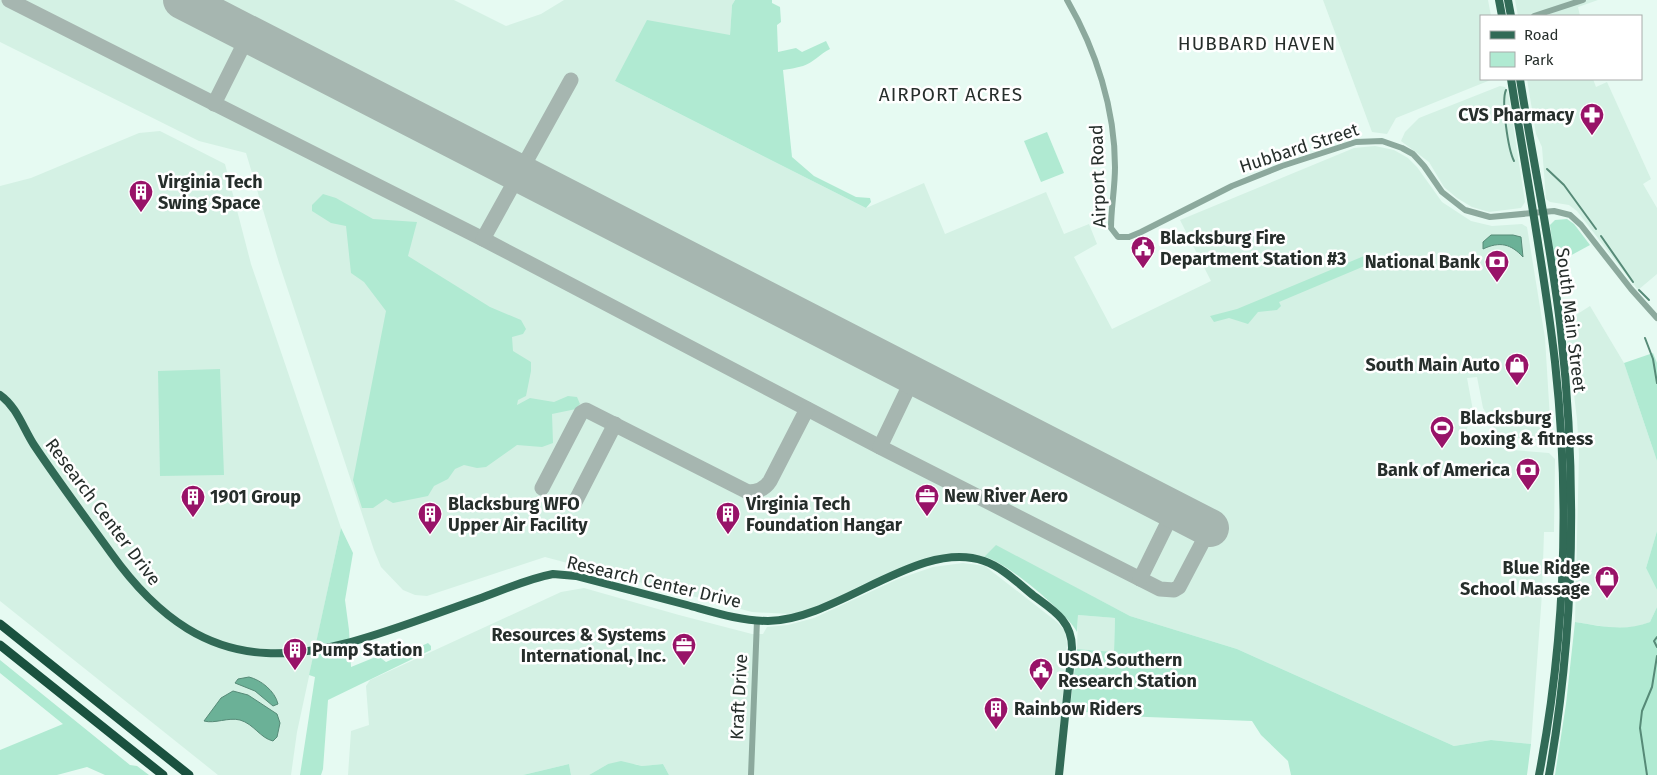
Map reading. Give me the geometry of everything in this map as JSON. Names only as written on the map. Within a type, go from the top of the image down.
[{"type":"highway","points":[[0,624],[190,775]]},
{"type":"highway","points":[[0,645],[163,775]]},
{"type":"main road","points":[[1499,0],[1502,15]]},
{"type":"main road","points":[[1508,0],[1511,15]]},
{"type":"main road","name":"South Main Street","points":[[1511,80],[1555,363],[1562,477],[1562,553],[1559,611],[1551,700],[1539,775]]},
{"type":"main road","name":"South Main Street","points":[[1520,80],[1560,330],[1571,482],[1568,627],[1552,757],[1548,775]]},
{"type":"main road","name":"Research Center Drive","points":[[0,395],[15,410],[34,446],[138,589],[165,614],[184,627],[207,639],[257,654],[281,655],[354,640],[553,574],[576,576],[729,616],[757,620],[782,620],[812,612],[892,576],[936,560],[973,558],[992,564],[1059,615],[1070,632],[1072,648],[1059,775]]},
{"type":"main road","points":[[1543,755],[1552,757]]},
{"type":"street","name":"Airport Road","points":[[1067,0],[1086,39],[1108,102],[1115,148],[1115,190],[1111,228],[1118,237]]},
{"type":"street","points":[[1537,15],[1583,0]]},
{"type":"street","name":"Hubbard Street","points":[[1118,237],[1126,238],[1141,232],[1250,178],[1282,166],[1363,140],[1387,142],[1413,154],[1442,192],[1465,210],[1490,217],[1561,212],[1575,219],[1657,318]]},
{"type":"street","name":"Kraft Drive","points":[[751,775],[757,620]]},
{"type":"shaded area","points":[[0,0],[454,0],[506,26],[541,14],[564,0],[735,0],[732,5],[730,36],[615,81],[866,208],[924,183],[945,234],[1046,192],[1064,234],[1089,224],[1097,244],[1074,257],[1112,329],[1211,281],[1180,220],[1354,148],[1375,146],[1394,150],[1408,158],[1417,167],[1442,202],[1471,221],[1492,226],[1522,224],[1527,227],[1545,338],[1551,435],[1545,441],[1516,438],[1494,430],[1493,423],[1483,408],[1477,377],[1467,378],[1474,416],[1466,430],[1469,440],[1473,442],[1489,443],[1513,450],[1549,453],[1555,459],[1554,532],[1544,532],[1542,594],[1531,744],[1491,740],[1454,746],[1237,649],[1130,616],[996,546],[984,557],[965,554],[946,555],[806,611],[790,614],[752,612],[545,557],[427,596],[415,595],[403,590],[381,567],[374,550],[279,263],[246,153],[199,141],[0,42]]},
{"type":"shaded area","points":[[1323,0],[1488,0],[1491,15],[1480,15],[1480,80],[1491,80],[1396,118],[1387,134],[1372,132]]},
{"type":"shaded area","points":[[1515,0],[1598,0],[1578,7],[1580,15],[1518,15]]},
{"type":"shaded area","points":[[1527,80],[1593,80],[1596,87],[1607,82],[1651,179],[1643,184],[1657,208],[1657,274],[1638,290],[1577,211],[1569,205],[1550,202],[1546,199],[1542,147],[1536,134]]},
{"type":"shaded area","points":[[1500,86],[1505,87],[1508,92],[1525,202],[1521,208],[1489,212],[1472,207],[1457,198],[1444,187],[1429,162],[1401,141],[1405,132],[1419,118]]},
{"type":"shaded area","points":[[160,131],[225,164],[251,264],[341,528],[297,732],[291,775],[218,775],[0,601],[0,186],[31,178],[139,133]]},
{"type":"shaded area","points":[[1491,235],[1521,237],[1523,257],[1514,249],[1505,245],[1495,245],[1483,249],[1483,242]]},
{"type":"shaded area","points":[[1590,306],[1624,363],[1657,461],[1657,531],[1646,568],[1657,590],[1657,607],[1650,622],[1636,627],[1613,628],[1575,622],[1579,455],[1577,419],[1565,322]]},
{"type":"shaded area","points":[[963,563],[985,566],[1057,622],[1065,631],[1067,644],[1056,775],[669,775],[663,764],[642,766],[635,764],[608,764],[589,775],[571,775],[569,764],[523,775],[348,775],[351,731],[369,725],[366,686],[370,680],[561,592],[584,588],[752,634],[763,634],[767,627],[788,625],[814,618],[898,579],[933,567]]},
{"type":"shaded area","points":[[1078,615],[1115,618],[1114,652],[1077,649]]},
{"type":"shaded area","points":[[249,677],[267,687],[274,695],[278,704],[273,706],[255,691],[235,683],[238,679]]},
{"type":"shaded area","points":[[233,691],[248,695],[277,714],[280,723],[277,737],[273,741],[240,720],[204,721],[221,698]]},
{"type":"green space","points":[[735,0],[772,0],[772,3],[780,7],[781,22],[777,25],[778,52],[796,48],[802,52],[826,41],[830,49],[813,61],[807,65],[783,70],[792,157],[814,176],[856,197],[870,198],[871,202],[866,208],[615,81],[647,20],[730,35],[732,5]]},
{"type":"green space","points":[[1047,132],[1064,173],[1041,182],[1024,141]]},
{"type":"green space","points":[[323,194],[336,198],[373,219],[417,222],[408,256],[490,307],[521,320],[526,329],[523,334],[512,337],[513,351],[531,362],[531,371],[526,396],[518,400],[517,405],[530,398],[554,402],[568,396],[577,397],[580,404],[576,409],[552,414],[553,443],[542,447],[517,445],[486,467],[477,468],[464,465],[455,469],[448,479],[434,486],[428,496],[393,503],[386,499],[373,508],[362,508],[353,480],[386,311],[364,282],[351,273],[346,226],[331,223],[312,211],[312,205]]},
{"type":"green space","points":[[1567,219],[1574,224],[1590,245],[1555,264],[1550,225],[1555,220]]},
{"type":"green space","points":[[1364,256],[1368,259],[1367,265],[1279,302],[1281,306],[1277,310],[1258,312],[1248,324],[1229,318],[1214,322],[1210,316],[1237,309]]},
{"type":"green space","points":[[1653,353],[1657,363],[1657,461],[1624,363]]},
{"type":"green space","points":[[220,369],[224,475],[160,476],[158,371]]},
{"type":"green space","points":[[341,528],[353,553],[345,600],[351,667],[378,656],[386,662],[428,643],[431,646],[431,650],[328,700],[321,775],[300,775],[315,677],[309,675]]},
{"type":"green space","points":[[1657,531],[1657,590],[1646,568]]},
{"type":"green space","points":[[996,545],[1130,616],[1237,649],[1454,746],[1491,740],[1531,744],[1527,775],[1291,775],[1288,761],[1261,735],[1252,721],[1121,716],[1117,713],[1085,712],[1073,714],[1070,708],[1077,649],[1114,652],[1115,618],[1078,615],[1077,632],[1061,613],[1034,588],[1005,567],[984,557]]},
{"type":"green space","points":[[1657,607],[1657,775],[1555,775],[1566,704],[1575,622],[1612,627],[1631,627],[1650,622]]},
{"type":"green space","points":[[0,660],[130,765],[137,766],[149,775],[105,775],[87,767],[57,775],[0,775],[0,750],[63,724],[0,673]]},
{"type":"green space","points":[[621,761],[642,766],[663,764],[669,775],[589,775],[608,764]]},
{"type":"green space","points":[[569,764],[571,775],[523,775]]},
{"type":"waterway","points":[[1506,90],[1504,104],[1506,125],[1514,161]]},
{"type":"waterway","points":[[1547,169],[1564,185],[1596,229]]},
{"type":"waterway","points":[[1601,236],[1633,282]]},
{"type":"waterway","points":[[1639,290],[1649,300]]},
{"type":"waterway","points":[[1645,338],[1653,359],[1657,383]]},
{"type":"waterway","points":[[1657,637],[1654,641],[1657,647]]},
{"type":"waterway","points":[[1647,775],[1640,728],[1642,711],[1652,687],[1657,656]]},
{"type":"taxiway","points":[[9,0],[483,239],[880,447],[1160,589],[1174,590],[1179,587],[1210,528]]},
{"type":"taxiway","points":[[214,104],[249,34]]},
{"type":"taxiway","points":[[483,239],[571,80]]},
{"type":"taxiway","points":[[880,447],[914,376]]},
{"type":"taxiway","points":[[542,488],[581,413],[586,410],[748,492],[758,491],[770,481],[807,409]]},
{"type":"taxiway","points":[[574,504],[615,424]]},
{"type":"taxiway","points":[[1140,579],[1174,510]]},
{"type":"runway","points":[[182,0],[1210,528]]},
{"type":"place","name":"CVS Pharmacy","points":[[1592,136]]},
{"type":"place","name":"Virginia Tech Swing Space","points":[[141,213]]},
{"type":"place","name":"Blacksburg Fire Department Station #3","points":[[1143,269]]},
{"type":"place","name":"National Bank","points":[[1497,283]]},
{"type":"place","name":"South Main Auto","points":[[1517,386]]},
{"type":"place","name":"Blacksburg boxing & fitness","points":[[1442,449]]},
{"type":"place","name":"Bank of America","points":[[1528,491]]},
{"type":"place","name":"New River Aero","points":[[927,517]]},
{"type":"place","name":"1901 Group","points":[[193,518]]},
{"type":"place","name":"Blacksburg WFO Upper Air Facility","points":[[430,535]]},
{"type":"place","name":"Virginia Tech Foundation Hangar","points":[[728,535]]},
{"type":"place","name":"Blue Ridge School Massage","points":[[1607,599]]},
{"type":"place","name":"Resources & Systems International, Inc.","points":[[684,666]]},
{"type":"place","name":"Pump Station","points":[[295,671]]},
{"type":"place","name":"USDA Southern Research Station","points":[[1041,691]]},
{"type":"place","name":"Rainbow Riders","points":[[996,730]]},
{"type":"district","name":"HUBBARD HAVEN","points":[[1257,43]]},
{"type":"district","name":"AIRPORT ACRES","points":[[951,94]]}]
